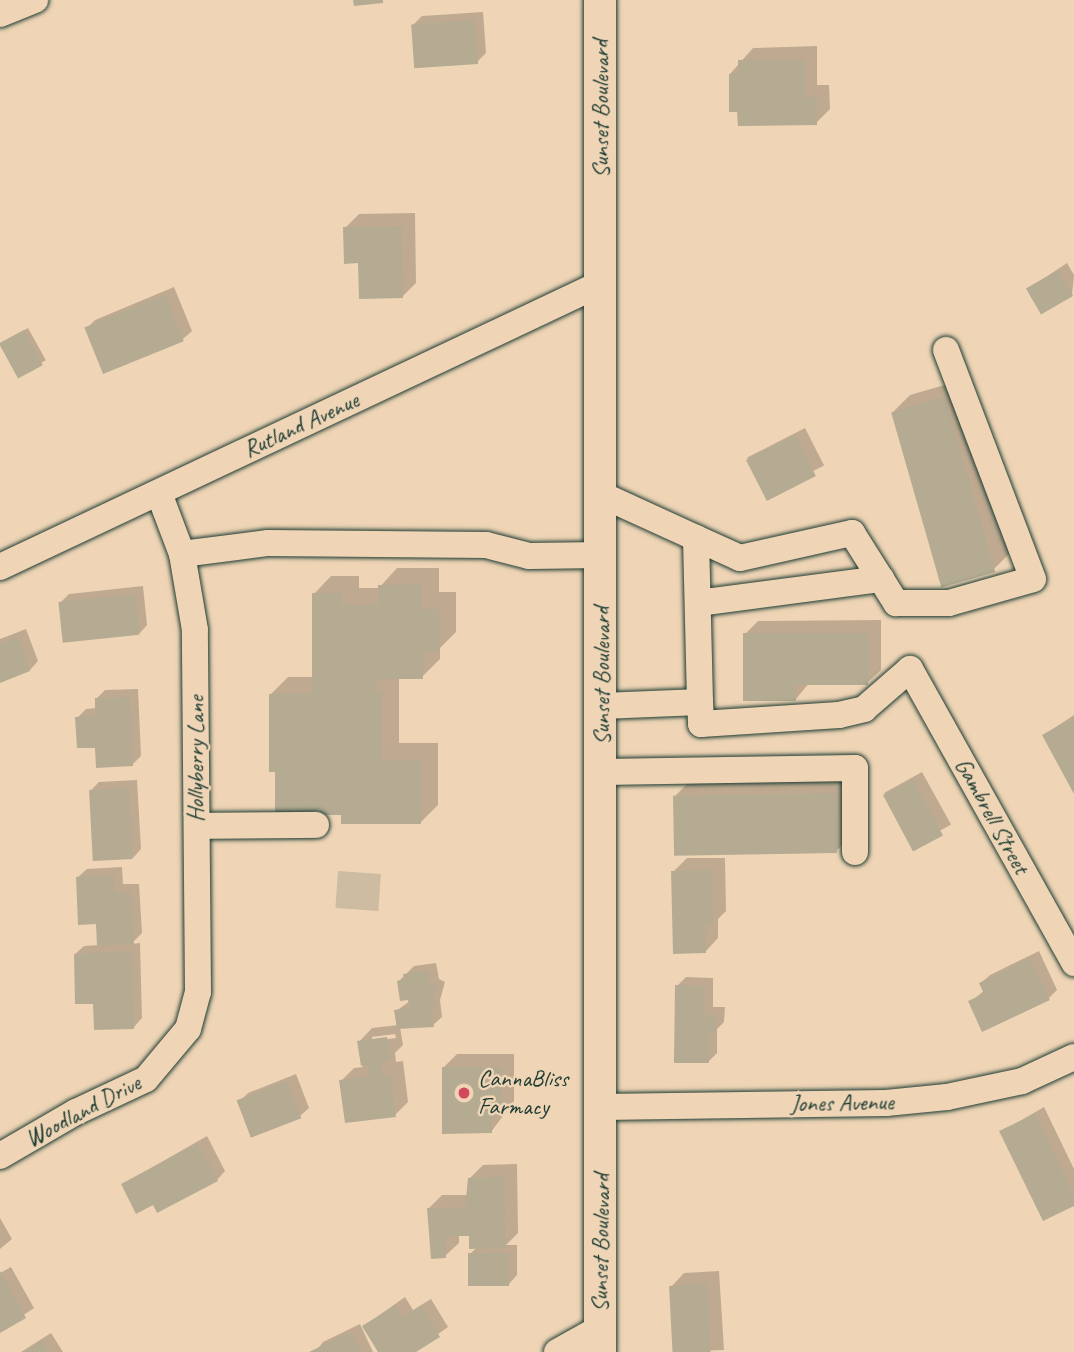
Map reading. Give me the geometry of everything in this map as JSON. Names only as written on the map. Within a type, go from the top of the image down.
[{"type":"main road","name":"Sunset Boulevard","points":[[600,0],[600,1340]]},
{"type":"street","points":[[0,14],[35,0]]},
{"type":"street","name":"Rutland Avenue","points":[[0,567],[602,283]]},
{"type":"street","points":[[602,495],[740,558],[852,533],[896,603],[949,603],[1032,579],[946,350]]},
{"type":"street","name":"Hollyberry Lane","points":[[159,493],[182,554],[195,630],[198,992],[188,1029]]},
{"type":"street","points":[[602,706],[701,702],[696,538]]},
{"type":"street","points":[[182,554],[275,543],[486,545],[529,556],[602,555]]},
{"type":"street","points":[[698,603],[881,579]]},
{"type":"street","name":"Gambrell Street","points":[[701,702],[701,724],[839,715],[864,709],[910,669],[1074,963]]},
{"type":"street","points":[[602,772],[856,768],[855,852]]},
{"type":"street","points":[[197,826],[316,825]]},
{"type":"street","name":"Woodland Drive","points":[[0,1156],[76,1112],[146,1079],[188,1029]]},
{"type":"street","name":"Jones Avenue","points":[[602,1107],[886,1103],[947,1097],[1022,1081],[1074,1057]]},
{"type":"street","points":[[556,1352],[600,1340]]},
{"type":"shaded area","points":[[338,871],[381,874],[378,911],[335,908]]},
{"type":"building","points":[[353,0],[383,0],[383,3],[354,6]]},
{"type":"building","points":[[475,20],[478,64],[414,68],[411,24]]},
{"type":"building","points":[[804,59],[805,97],[817,97],[817,125],[738,126],[737,112],[729,112],[729,74],[738,73],[738,60]]},
{"type":"building","points":[[402,226],[403,298],[359,299],[358,263],[344,264],[343,227]]},
{"type":"building","points":[[1058,270],[1073,296],[1041,314],[1026,288]]},
{"type":"building","points":[[165,295],[184,341],[103,374],[84,328]]},
{"type":"building","points":[[24,330],[43,365],[18,378],[0,343]]},
{"type":"building","points":[[945,397],[995,572],[941,587],[891,412]]},
{"type":"building","points":[[795,435],[816,476],[767,501],[746,460]]},
{"type":"building","points":[[422,584],[422,609],[439,609],[439,651],[423,651],[423,679],[375,679],[375,692],[382,692],[382,760],[421,760],[421,824],[341,824],[341,815],[275,815],[275,772],[269,772],[269,694],[312,694],[312,593],[342,593],[342,605],[378,605],[378,585]]},
{"type":"building","points":[[135,594],[139,635],[63,643],[58,602]]},
{"type":"building","points":[[743,633],[868,633],[868,685],[796,685],[796,701],[743,701]]},
{"type":"building","points":[[17,637],[30,671],[0,683],[0,644]]},
{"type":"building","points":[[130,697],[133,766],[96,768],[95,748],[77,748],[75,717],[95,716],[95,698]]},
{"type":"building","points":[[1074,717],[1074,794],[1042,735]]},
{"type":"building","points":[[913,779],[943,836],[913,851],[883,795]]},
{"type":"building","points":[[129,788],[133,859],[93,861],[89,790]]},
{"type":"building","points":[[836,793],[837,853],[674,856],[673,796]]},
{"type":"building","points":[[712,870],[713,926],[705,926],[706,953],[673,954],[671,871]]},
{"type":"building","points":[[114,875],[115,892],[131,892],[134,944],[97,946],[96,924],[78,925],[76,877]]},
{"type":"building","points":[[132,951],[134,1029],[94,1030],[93,1004],[75,1004],[74,954]]},
{"type":"building","points":[[1030,958],[1050,1000],[982,1032],[968,1001],[984,994],[979,983]]},
{"type":"building","points":[[428,971],[430,986],[436,985],[437,992],[433,993],[435,1007],[431,1007],[434,1027],[397,1029],[394,1010],[409,1008],[408,1000],[400,1001],[397,981],[404,979],[403,974]]},
{"type":"building","points":[[675,985],[705,986],[705,1015],[717,1015],[716,1032],[709,1032],[709,1063],[674,1063]]},
{"type":"building","points":[[387,1037],[390,1060],[381,1061],[383,1075],[390,1074],[396,1117],[345,1123],[339,1080],[369,1077],[368,1065],[361,1066],[357,1041]]},
{"type":"building","points":[[442,1067],[501,1067],[502,1116],[492,1116],[492,1133],[442,1134]]},
{"type":"building","points":[[287,1081],[301,1118],[251,1138],[237,1100]]},
{"type":"building","points":[[1035,1114],[1074,1195],[1074,1206],[1043,1221],[999,1131]]},
{"type":"building","points":[[198,1143],[218,1181],[157,1213],[153,1205],[136,1214],[121,1184]]},
{"type":"building","points":[[504,1177],[506,1248],[469,1249],[469,1236],[446,1236],[446,1258],[431,1259],[427,1208],[465,1208],[468,1178]]},
{"type":"building","points":[[468,1253],[509,1253],[509,1286],[468,1286]]},
{"type":"building","points":[[0,1271],[26,1318],[0,1333]]},
{"type":"building","points":[[707,1284],[711,1352],[673,1352],[669,1286]]},
{"type":"building","points":[[396,1305],[403,1317],[422,1306],[440,1337],[416,1352],[378,1352],[362,1326]]},
{"type":"building","points":[[351,1332],[361,1352],[309,1352]]},
{"type":"building","points":[[42,1341],[49,1352],[24,1352]]},
{"type":"place","name":"CannaBliss Farmacy","points":[[464,1093]]}]
